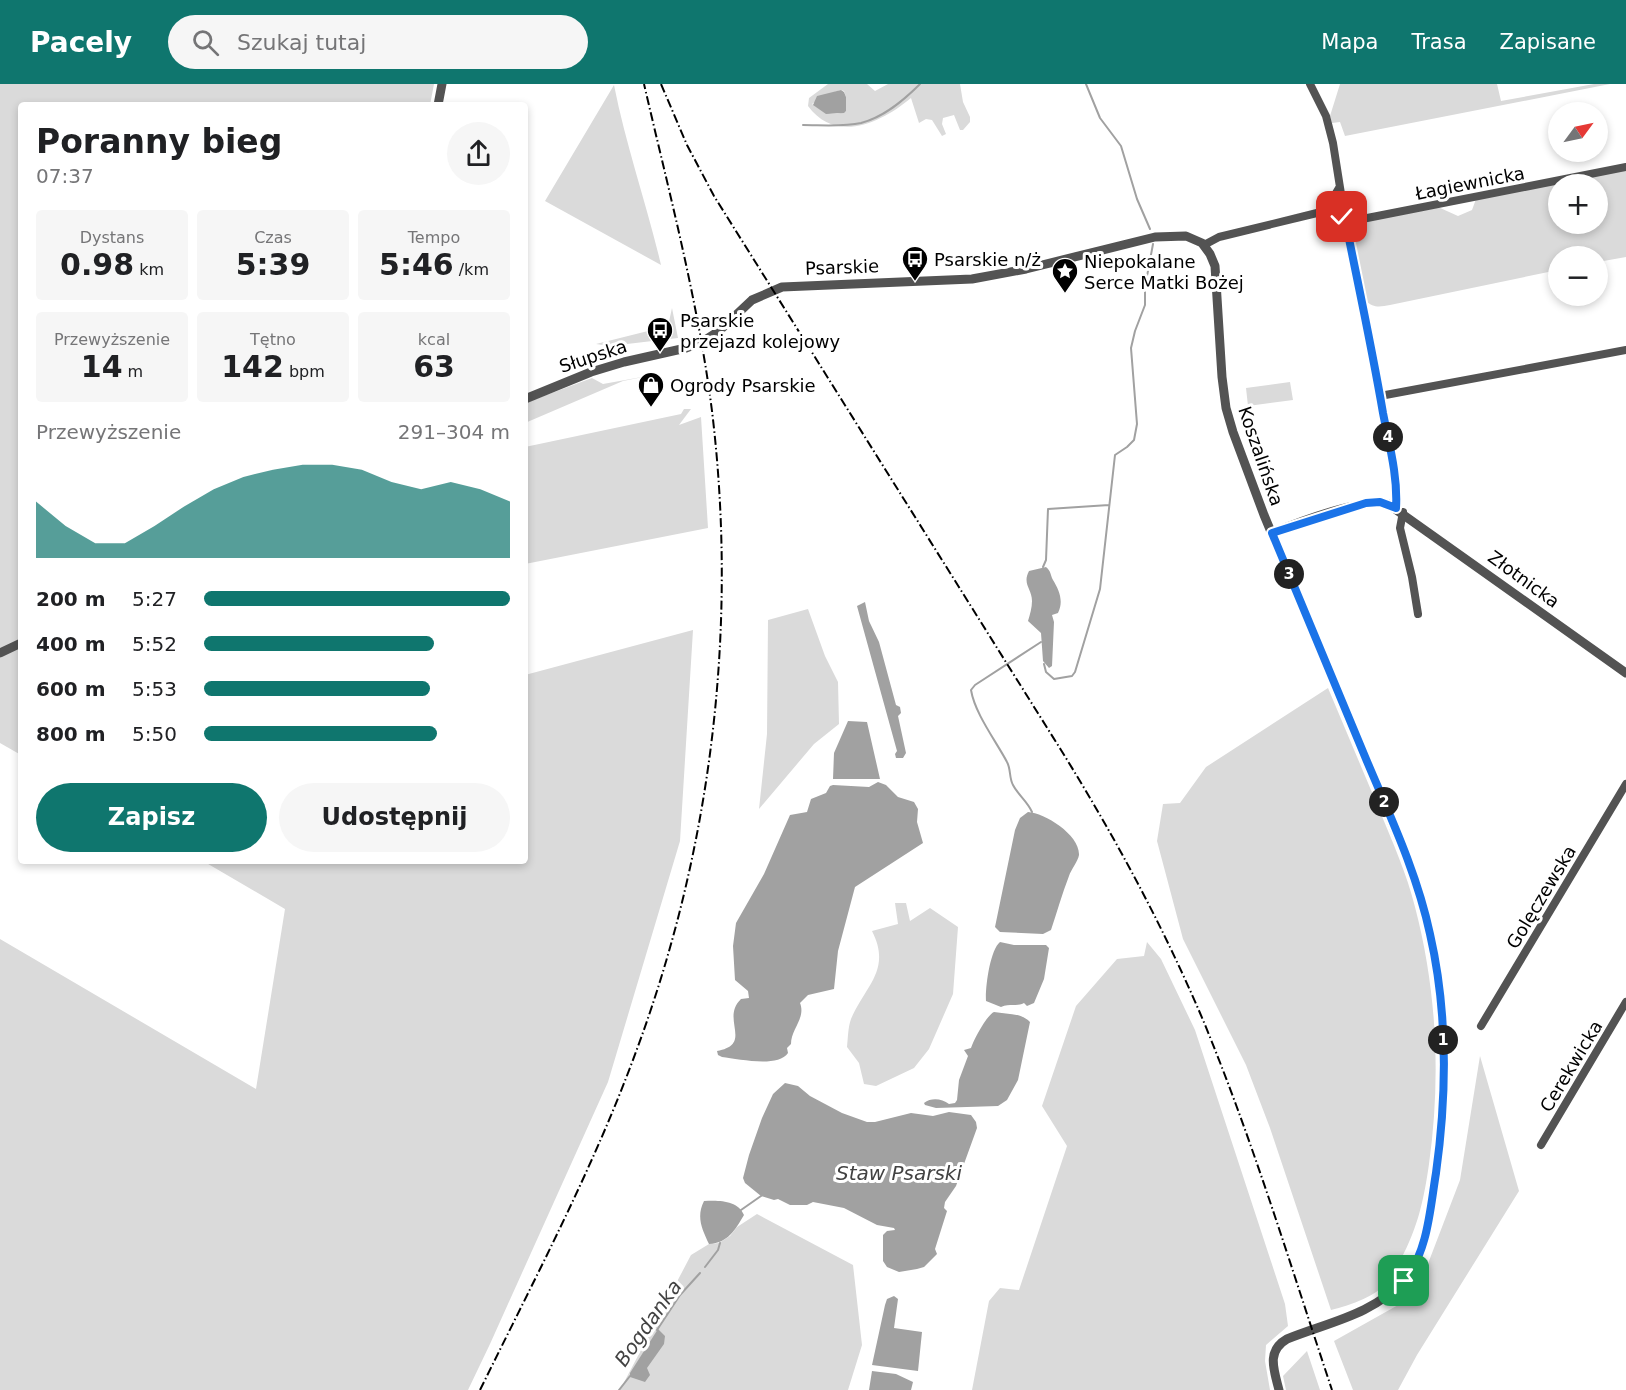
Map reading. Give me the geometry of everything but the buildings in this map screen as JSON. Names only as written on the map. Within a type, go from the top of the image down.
[{"type":"street","points":[[439,102],[442,84]]},
{"type":"street","points":[[1310,84],[1326,116],[1333,143],[1345,219],[1397,490],[1400,528],[1418,614]]},
{"type":"street","name":"Łagiewnicka","points":[[1321,212],[1338,214],[1345,219],[1372,218],[1626,167]]},
{"type":"street","points":[[1204,245],[1219,237],[1321,212],[1335,197],[1340,187]]},
{"type":"street","name":"Psarskie","points":[[707,339],[719,332],[752,300],[782,287],[972,279],[1026,269],[1162,236],[1186,236],[1204,245]]},
{"type":"street","name":"Koszalińska","points":[[1204,245],[1213,260],[1216,275],[1226,408],[1248,476],[1418,887],[1437,970],[1445,1078],[1430,1213],[1416,1262],[1399,1285],[1371,1307],[1352,1316],[1293,1336],[1280,1344],[1275,1350],[1273,1359],[1278,1390]]},
{"type":"street","name":"Słupska","points":[[528,398],[591,372],[686,348],[707,339]]},
{"type":"street","points":[[1380,396],[1626,350]]},
{"type":"street","name":"Złotnicka","points":[[1272,533],[1366,503],[1380,502],[1400,510],[1626,673]]},
{"type":"street","points":[[0,653],[18,644]]},
{"type":"street","name":"Golęczewska","points":[[1481,1026],[1626,784]]},
{"type":"street","name":"Cerekwicka","points":[[1541,1146],[1626,1002]]},
{"type":"shaded area","points":[[0,84],[434,84],[431,102],[18,102],[18,753],[0,743]]},
{"type":"shaded area","points":[[828,84],[867,84],[875,91],[888,84],[960,84],[970,122],[963,130],[960,130],[954,115],[943,118],[942,124],[946,134],[942,136],[932,120],[926,119],[919,123],[911,98],[873,122],[845,127],[819,118],[808,106],[809,98]],"holes":[[[844,91],[846,111],[836,114],[828,113],[812,104],[825,95]]]},
{"type":"shaded area","points":[[1340,84],[1497,84],[1501,101],[1594,84],[1610,84],[1345,136],[1340,122],[1332,123],[1330,116]]},
{"type":"shaded area","points":[[614,85],[624,130],[661,265],[545,201]]},
{"type":"shaded area","points":[[1626,169],[1626,257],[1608,260],[1608,246],[1548,246],[1548,272],[1386,306],[1374,306],[1366,301],[1348,225],[1438,207],[1458,216],[1472,210],[1476,199],[1548,185],[1548,234],[1608,234],[1608,174],[1601,174]]},
{"type":"shaded area","points":[[672,308],[678,338],[610,346],[596,344],[668,326]]},
{"type":"shaded area","points":[[653,375],[623,381],[528,422],[528,402],[592,378],[603,384]]},
{"type":"shaded area","points":[[1290,382],[1293,400],[1248,406],[1246,388]]},
{"type":"shaded area","points":[[684,409],[691,409],[679,425],[701,417],[708,528],[528,563],[528,446],[681,414]]},
{"type":"shaded area","points":[[808,609],[825,656],[838,682],[839,724],[814,744],[759,809],[767,734],[768,620]]},
{"type":"shaded area","points":[[693,630],[680,841],[608,1082],[468,1390],[0,1390],[0,939],[256,1089],[285,909],[208,864],[528,864],[528,674]]},
{"type":"shaded area","points":[[1328,688],[1394,845],[1412,895],[1428,970],[1436,1067],[1433,1132],[1427,1177],[1420,1213],[1412,1236],[1392,1277],[1385,1285],[1371,1295],[1331,1310],[1270,1128],[1246,1065],[1183,939],[1157,841],[1163,804],[1180,803],[1206,767]]},
{"type":"shaded area","points":[[895,903],[906,903],[910,921],[930,908],[958,927],[953,994],[929,1049],[914,1068],[876,1086],[864,1084],[859,1063],[847,1047],[848,1033],[851,1019],[878,967],[877,945],[872,931],[898,924]]},
{"type":"shaded area","points":[[1147,942],[1161,959],[1195,1030],[1285,1304],[1288,1326],[1266,1345],[1265,1361],[1270,1390],[972,1390],[989,1301],[1000,1288],[1019,1290],[1067,1146],[1042,1106],[1076,1006],[1117,959],[1144,956]]},
{"type":"shaded area","points":[[1480,1056],[1519,1191],[1417,1355],[1398,1390],[1353,1390],[1334,1341],[1416,1295],[1460,1180]]},
{"type":"shaded area","points":[[757,1214],[853,1265],[862,1345],[848,1390],[620,1390],[691,1255],[709,1244],[719,1243]]},
{"type":"shaded area","points":[[1307,1351],[1320,1390],[1286,1390],[1283,1376]]},
{"type":"water","points":[[841,90],[846,97],[844,113],[826,114],[813,105],[817,96]]},
{"type":"water","points":[[1046,567],[1050,571],[1061,600],[1058,613],[1052,615],[1054,622],[1052,666],[1049,668],[1043,661],[1041,633],[1028,621],[1032,597],[1027,576],[1029,571]]},
{"type":"water","points":[[865,602],[869,621],[879,642],[896,705],[900,707],[901,713],[898,716],[906,753],[903,758],[896,758],[897,751],[857,606]]},
{"type":"water","points":[[848,721],[867,722],[880,779],[833,779],[834,753]]},
{"type":"water","points":[[878,782],[886,785],[898,797],[914,802],[918,809],[917,822],[923,843],[855,887],[838,951],[834,989],[808,995],[800,1003],[800,1019],[793,1033],[791,1044],[787,1048],[788,1053],[783,1058],[767,1061],[718,1055],[717,1051],[728,1048],[733,1043],[735,1007],[741,999],[749,998],[748,991],[735,980],[733,946],[736,923],[764,874],[790,815],[807,812],[811,799],[826,793],[830,786],[869,787]]},
{"type":"water","points":[[1028,812],[1043,816],[1060,826],[1074,840],[1079,855],[1066,883],[1051,930],[1043,934],[1000,932],[995,927],[1015,830],[1020,818]]},
{"type":"water","points":[[1000,942],[1014,945],[1046,945],[1049,948],[1044,979],[1034,1003],[1027,1006],[1024,1003],[1001,1007],[986,1001],[991,961],[996,946]]},
{"type":"water","points":[[994,1012],[1018,1015],[1030,1022],[1018,1080],[1007,1100],[998,1106],[936,1108],[925,1105],[927,1101],[934,1099],[949,1104],[955,1103],[959,1080],[968,1056],[964,1050],[971,1048],[984,1022]]},
{"type":"water","name":"Staw Psarski","points":[[785,1083],[798,1086],[810,1096],[842,1113],[867,1122],[911,1113],[933,1116],[949,1112],[971,1115],[977,1128],[956,1186],[945,1202],[944,1208],[947,1211],[935,1249],[937,1254],[924,1267],[899,1272],[887,1267],[883,1261],[883,1235],[887,1231],[895,1230],[894,1228],[877,1225],[844,1208],[813,1202],[807,1205],[790,1205],[778,1199],[761,1196],[745,1183],[743,1178],[749,1155],[762,1118],[773,1094]]},
{"type":"water","points":[[704,1201],[721,1201],[732,1204],[737,1206],[744,1215],[734,1231],[716,1243],[709,1244],[701,1223],[700,1212]]},
{"type":"water","points":[[894,1296],[898,1299],[894,1328],[922,1332],[918,1371],[872,1365],[885,1305],[887,1299]]},
{"type":"water","points":[[658,1329],[665,1336],[664,1344],[647,1368],[650,1375],[645,1382],[630,1377],[630,1373]]},
{"type":"water","points":[[872,1371],[896,1374],[913,1382],[911,1390],[869,1390]]},
{"type":"waterway","points":[[803,125],[832,126],[861,123],[893,108],[920,84]]},
{"type":"waterway","points":[[1086,84],[1100,118],[1121,146],[1137,199],[1150,229]]},
{"type":"waterway","points":[[1044,664],[1046,672],[1054,679],[1072,676],[1075,672],[1100,589],[1115,455],[1134,440],[1137,424],[1131,348],[1145,305],[1145,287],[1153,244]]},
{"type":"waterway","points":[[1043,567],[1046,560],[1048,509],[1109,505]]},
{"type":"waterway","points":[[1032,812],[1013,785],[1008,765],[981,718],[971,690],[975,685],[1041,642]]},
{"type":"waterway","name":"Bogdanka","points":[[741,1210],[761,1196]]},
{"type":"waterway","name":"Bogdanka","points":[[705,1267],[718,1250],[720,1243]]},
{"type":"waterway","name":"Bogdanka","points":[[657,1330],[680,1295],[700,1273]]},
{"type":"waterway","name":"Bogdanka","points":[[619,1390],[630,1376]]},
{"type":"railway","points":[[480,1390],[583,1179],[637,1049],[663,972],[684,894],[701,815],[712,734],[719,654],[722,573],[719,492],[712,411],[691,288],[644,84]]},
{"type":"railway","points":[[661,84],[687,145],[714,196],[1061,750],[1155,916],[1188,985],[1221,1066],[1271,1204],[1332,1390]]},
{"type":"place","name":"Psarskie n/ż","points":[[915,282]]},
{"type":"place","name":"Niepokalane Serce Matki Bożej","points":[[1065,294]]},
{"type":"place","name":"Psarskie przejazd kolejowy","points":[[660,353]]},
{"type":"place","name":"Ogrody Psarskie","points":[[651,408]]},
{"type":"route","points":[[1342,217],[1345,219],[1380,396],[1397,490],[1396,508],[1380,502],[1356,505],[1272,533],[1405,852],[1415,878],[1431,936],[1441,1012],[1445,1087],[1430,1213],[1419,1255],[1404,1281]]}]
